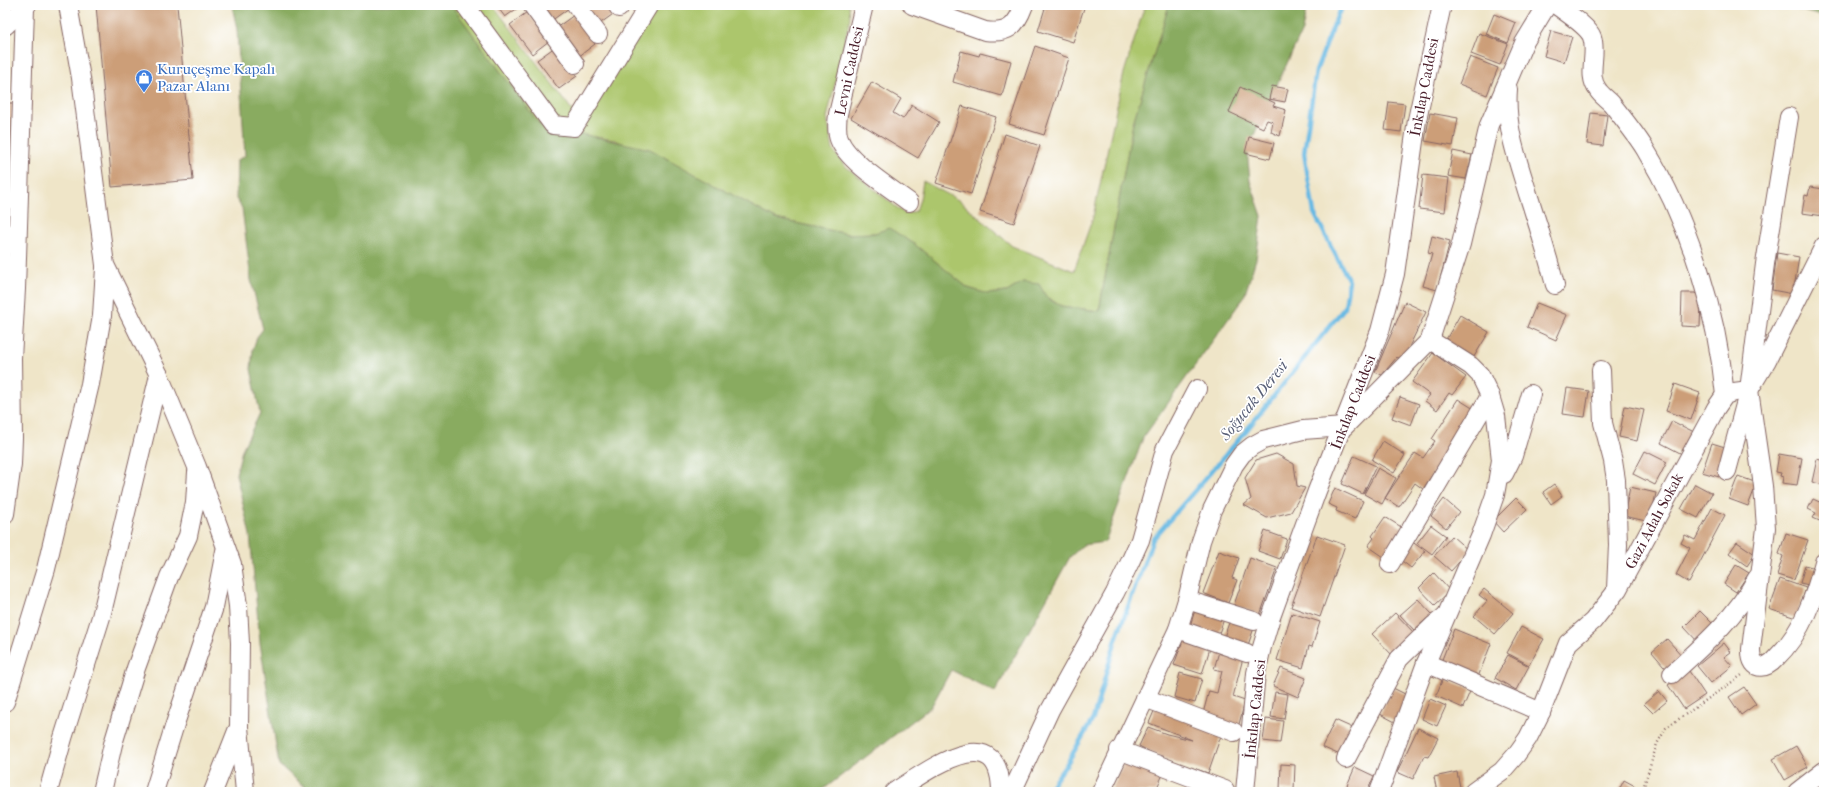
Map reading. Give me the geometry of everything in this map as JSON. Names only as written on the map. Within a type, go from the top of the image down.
[{"type":"street","points":[[5,702],[46,569],[90,384],[102,316],[105,265],[81,78],[68,5]]},
{"type":"street","points":[[465,5],[553,125],[574,127],[649,5]]},
{"type":"street","points":[[532,5],[575,64]]},
{"type":"street","points":[[576,5],[598,34]]},
{"type":"street","name":"Levni Caddesi","points":[[864,5],[838,114],[839,139],[845,150],[857,162],[909,202]]},
{"type":"street","points":[[912,5],[990,32],[1004,31],[1012,27],[1022,11]]},
{"type":"street","name":"İnkılap Caddesi","points":[[1245,792],[1256,673],[1262,648],[1293,556],[1344,427],[1380,331],[1390,299],[1395,274],[1417,120],[1429,57],[1442,5]]},
{"type":"street","points":[[1101,792],[1178,629],[1187,600],[1201,541],[1212,510],[1234,465],[1242,454],[1263,440],[1285,434],[1302,430],[1344,427],[1430,340],[1461,244],[1490,125],[1509,76],[1524,43],[1547,5]]},
{"type":"street","points":[[1556,5],[1587,30],[1592,37],[1594,83],[1598,91],[1627,123],[1645,150],[1660,175],[1677,213],[1703,279],[1720,352],[1725,395],[1749,390]]},
{"type":"street","points":[[5,26],[25,6]]},
{"type":"street","points":[[5,514],[13,444],[12,358],[16,289],[25,6]]},
{"type":"street","points":[[1509,76],[1507,103],[1509,130],[1547,251],[1555,285]]},
{"type":"street","points":[[1727,471],[1749,390],[1765,264],[1789,117]]},
{"type":"street","points":[[1824,246],[1767,360],[1749,390],[1765,508],[1766,528],[1751,655],[1756,665],[1760,666],[1771,663],[1793,640],[1804,620],[1817,586],[1824,562]]},
{"type":"street","points":[[105,265],[159,375],[197,467],[226,546],[236,580],[240,643],[239,727],[245,792]]},
{"type":"street","points":[[1379,792],[1426,663],[1481,535],[1498,484],[1502,460],[1496,416],[1490,396],[1480,375],[1471,366],[1430,340]]},
{"type":"street","points":[[1601,370],[1602,423],[1613,461],[1616,480],[1618,545],[1616,592]]},
{"type":"street","points":[[48,792],[63,738],[101,617],[159,375]]},
{"type":"street","points":[[1012,792],[1050,710],[1115,593],[1130,562],[1140,540],[1165,450],[1198,389]]},
{"type":"street","points":[[1498,484],[1513,456],[1531,394]]},
{"type":"street","name":"Gazi Adalı Sokak","points":[[1473,792],[1502,771],[1528,738],[1541,712],[1568,643],[1593,621],[1616,592],[1709,420],[1725,395]]},
{"type":"street","points":[[1390,564],[1490,396]]},
{"type":"street","points":[[102,792],[122,711],[145,641],[169,577],[188,536],[194,502],[197,467]]},
{"type":"street","points":[[154,792],[214,607],[226,546]]},
{"type":"street","points":[[1672,674],[1714,636],[1734,615],[1748,594],[1760,571]]},
{"type":"street","points":[[1187,600],[1254,621]]},
{"type":"street","points":[[1346,759],[1399,659],[1434,625],[1448,614]]},
{"type":"street","points":[[1178,629],[1247,653]]},
{"type":"street","points":[[1426,663],[1541,712]]},
{"type":"street","points":[[1145,698],[1234,732]]},
{"type":"street","points":[[213,792],[239,727]]},
{"type":"street","points":[[1120,750],[1224,790]]},
{"type":"street","points":[[894,792],[953,757],[966,753],[977,753],[987,756],[999,769],[1002,792]]},
{"type":"street","points":[[1797,792],[1824,771]]},
{"type":"path","points":[[1642,792],[1657,744],[1666,728],[1756,665]]},
{"type":"green space","points":[[232,5],[451,5],[540,125],[650,149],[776,219],[848,234],[875,233],[889,228],[913,243],[968,288],[988,294],[1007,292],[1023,282],[1039,284],[1047,298],[1061,306],[1099,311],[1133,123],[1169,5],[1307,5],[1302,31],[1247,150],[1250,181],[1262,216],[1256,259],[1244,297],[1143,438],[1105,542],[1083,545],[1070,557],[995,692],[951,670],[931,707],[820,792],[435,792],[434,789],[423,792],[374,792],[371,786],[361,792],[311,792],[279,765],[260,643],[250,535],[236,474],[242,450],[260,413],[251,369],[253,349],[257,337],[263,329],[251,280],[242,208],[236,199],[237,160],[245,156],[237,30]]},
{"type":"green space","points":[[451,5],[493,5],[572,110],[588,113],[655,5],[849,5],[850,18],[827,118],[833,150],[844,165],[905,214],[916,211],[923,181],[960,201],[1012,246],[1074,271],[1093,217],[1124,73],[1145,5],[1169,5],[1133,123],[1099,311],[1061,306],[1023,282],[1007,292],[988,294],[968,288],[913,243],[889,229],[875,233],[848,234],[776,219],[688,171],[615,140],[582,135],[540,125]]},
{"type":"green space","points":[[1782,5],[1824,5],[1824,17]]},
{"type":"green space","points":[[5,228],[9,228],[5,317]]},
{"type":"building","name":"Kuruçeşme Kapalı Pazar Alanı","points":[[96,5],[177,5],[193,180],[112,187]]},
{"type":"building","points":[[496,5],[522,5],[505,17]]},
{"type":"building","points":[[539,5],[566,5],[569,8],[551,21]]},
{"type":"building","points":[[584,5],[611,5],[616,12],[598,25]]},
{"type":"building","points":[[1046,5],[1085,5],[1073,42],[1038,31]]},
{"type":"building","points":[[527,12],[549,41],[532,54],[510,25]]},
{"type":"building","points":[[1494,14],[1516,23],[1508,43],[1486,34]]},
{"type":"building","points":[[574,15],[595,44],[578,57],[556,28]]},
{"type":"building","points":[[1551,31],[1572,37],[1564,62],[1544,56]]},
{"type":"building","points":[[1479,33],[1508,44],[1500,65],[1471,54]]},
{"type":"building","points":[[1035,46],[1069,58],[1044,135],[1009,124]]},
{"type":"building","points":[[555,47],[577,76],[559,89],[537,60]]},
{"type":"building","points":[[961,51],[979,56],[980,53],[1011,61],[1002,96],[953,82]]},
{"type":"building","points":[[1470,57],[1498,68],[1487,95],[1459,84]]},
{"type":"building","points":[[872,82],[901,99],[893,113],[903,119],[912,105],[939,122],[918,158],[851,118]]},
{"type":"building","points":[[1272,86],[1288,89],[1285,102],[1269,99]]},
{"type":"building","points":[[1240,87],[1275,103],[1273,106],[1286,110],[1280,136],[1271,132],[1273,122],[1267,120],[1263,128],[1229,112]]},
{"type":"building","points":[[1389,102],[1405,104],[1401,132],[1385,130]]},
{"type":"building","points":[[5,103],[13,103],[9,228],[5,228]]},
{"type":"building","points":[[962,106],[996,117],[971,194],[936,183]]},
{"type":"building","points":[[1430,113],[1458,118],[1453,146],[1425,141]]},
{"type":"building","points":[[1591,113],[1607,115],[1603,146],[1587,144]]},
{"type":"building","points":[[1005,134],[1040,146],[1014,223],[980,212]]},
{"type":"building","points":[[1249,137],[1274,143],[1270,159],[1245,153]]},
{"type":"building","points":[[1453,151],[1472,155],[1466,179],[1448,176]]},
{"type":"building","points":[[1423,175],[1449,178],[1445,212],[1419,209]]},
{"type":"building","points":[[1810,187],[1824,189],[1824,216],[1802,213],[1805,195],[1808,196]]},
{"type":"building","points":[[1432,236],[1450,241],[1437,290],[1423,286],[1432,254],[1428,253]]},
{"type":"building","points":[[1777,253],[1799,257],[1793,294],[1772,290]]},
{"type":"building","points":[[1682,293],[1695,293],[1701,299],[1700,327],[1681,326]]},
{"type":"building","points":[[1405,302],[1426,312],[1408,349],[1399,358],[1397,357],[1382,375],[1375,372]]},
{"type":"building","points":[[1537,303],[1567,315],[1556,340],[1527,327]]},
{"type":"building","points":[[1460,315],[1489,332],[1472,360],[1444,343]]},
{"type":"building","points":[[1433,353],[1466,377],[1452,395],[1449,393],[1437,410],[1425,401],[1430,395],[1412,382]]},
{"type":"building","points":[[1675,384],[1700,393],[1691,420],[1666,411]]},
{"type":"building","points":[[1567,388],[1589,391],[1585,417],[1563,414]]},
{"type":"building","points":[[1400,397],[1419,404],[1411,425],[1392,418]]},
{"type":"building","points":[[1458,399],[1474,409],[1423,489],[1415,483],[1399,507],[1385,498],[1415,453],[1423,458],[1435,441],[1432,439]]},
{"type":"building","points":[[1625,406],[1644,410],[1637,441],[1619,437]]},
{"type":"building","points":[[1672,421],[1694,432],[1682,454],[1661,443]]},
{"type":"building","points":[[1383,441],[1405,455],[1394,473],[1372,460]]},
{"type":"building","points":[[1712,443],[1728,448],[1719,477],[1702,472]]},
{"type":"building","points":[[1645,451],[1667,462],[1655,485],[1633,474]]},
{"type":"building","points":[[1276,454],[1294,464],[1297,486],[1305,488],[1291,512],[1267,518],[1244,505],[1251,499],[1245,478],[1256,460]]},
{"type":"building","points":[[1779,454],[1802,458],[1797,485],[1782,483],[1783,477],[1780,476],[1781,473],[1776,472]]},
{"type":"building","points":[[1354,456],[1376,466],[1363,494],[1342,484]]},
{"type":"building","points":[[1817,459],[1824,461],[1824,485],[1812,482]]},
{"type":"building","points":[[1378,468],[1396,478],[1382,504],[1364,494]]},
{"type":"building","points":[[1738,476],[1757,483],[1748,506],[1729,499]]},
{"type":"building","points":[[1554,484],[1562,496],[1551,504],[1543,492]]},
{"type":"building","points":[[1695,484],[1712,493],[1698,518],[1681,509]]},
{"type":"building","points":[[1630,487],[1656,493],[1650,522],[1624,516]]},
{"type":"building","points":[[1335,488],[1363,501],[1355,519],[1336,511],[1337,508],[1328,504]]},
{"type":"building","points":[[1516,498],[1527,509],[1503,532],[1493,521]]},
{"type":"building","points":[[1444,499],[1459,512],[1446,528],[1431,516]]},
{"type":"building","points":[[1813,499],[1824,504],[1824,523],[1813,518],[1816,513],[1808,509]]},
{"type":"building","points":[[1712,508],[1725,515],[1689,583],[1676,575],[1690,548],[1681,543],[1685,535],[1695,540]]},
{"type":"building","points":[[1385,517],[1403,528],[1384,557],[1368,546],[1374,538],[1372,536]]},
{"type":"building","points":[[1431,525],[1446,536],[1432,554],[1417,543]]},
{"type":"building","points":[[1265,531],[1287,539],[1280,559],[1258,551]]},
{"type":"building","points":[[1786,533],[1808,540],[1794,580],[1777,575],[1783,556],[1779,554]]},
{"type":"building","points":[[1317,535],[1345,545],[1320,617],[1291,607]]},
{"type":"building","points":[[1452,536],[1469,551],[1451,571],[1434,556]]},
{"type":"building","points":[[1411,541],[1425,551],[1411,568],[1398,558]]},
{"type":"building","points":[[1737,542],[1755,554],[1747,566],[1729,553]]},
{"type":"building","points":[[1219,551],[1239,558],[1232,578],[1237,580],[1228,603],[1203,593]]},
{"type":"building","points":[[1250,558],[1277,568],[1260,615],[1234,605]]},
{"type":"building","points":[[1736,565],[1749,573],[1736,592],[1724,584]]},
{"type":"building","points":[[1805,565],[1818,569],[1813,586],[1800,583]]},
{"type":"building","points":[[1434,573],[1450,591],[1435,605],[1419,588]]},
{"type":"building","points":[[1780,579],[1806,588],[1796,618],[1769,609]]},
{"type":"building","points":[[1484,589],[1513,613],[1495,634],[1474,616],[1487,601],[1479,595]]},
{"type":"building","points":[[1418,599],[1432,614],[1414,630],[1400,615]]},
{"type":"building","points":[[1196,607],[1225,616],[1217,639],[1189,629]]},
{"type":"building","points":[[1700,611],[1715,626],[1698,642],[1684,627]]},
{"type":"building","points":[[1292,613],[1320,622],[1312,647],[1309,646],[1303,668],[1277,660]]},
{"type":"building","points":[[1395,613],[1417,636],[1394,657],[1372,634]]},
{"type":"building","points":[[1231,617],[1255,625],[1247,648],[1223,640]]},
{"type":"building","points":[[1521,627],[1544,639],[1529,665],[1507,653]]},
{"type":"building","points":[[1454,629],[1491,644],[1478,677],[1441,662]]},
{"type":"building","points":[[1184,637],[1211,645],[1202,674],[1174,665]]},
{"type":"building","points":[[1667,639],[1684,658],[1669,672],[1652,652]]},
{"type":"building","points":[[1724,643],[1731,652],[1724,657],[1732,666],[1711,683],[1697,666]]},
{"type":"building","points":[[1220,648],[1244,654],[1233,697],[1245,701],[1238,728],[1202,717],[1209,691],[1217,693],[1222,671],[1214,669]]},
{"type":"building","points":[[1508,655],[1529,666],[1516,690],[1495,678]]},
{"type":"building","points":[[1281,668],[1306,678],[1298,697],[1273,686]]},
{"type":"building","points":[[1689,671],[1705,695],[1684,709],[1668,685]]},
{"type":"building","points":[[1180,673],[1202,679],[1195,703],[1174,697]]},
{"type":"building","points":[[1443,678],[1471,689],[1463,708],[1436,696]]},
{"type":"building","points":[[1744,687],[1756,704],[1741,715],[1729,697]]},
{"type":"building","points":[[1393,688],[1411,697],[1397,723],[1380,714]]},
{"type":"building","points":[[1659,691],[1667,701],[1653,713],[1644,704]]},
{"type":"building","points":[[1275,692],[1288,694],[1284,719],[1271,717]]},
{"type":"building","points":[[1430,699],[1446,706],[1437,726],[1422,719]]},
{"type":"building","points":[[1157,704],[1223,730],[1208,773],[1160,757],[1139,746],[1148,727],[1167,734],[1192,740],[1149,723]]},
{"type":"building","points":[[1266,719],[1283,721],[1280,743],[1263,741]]},
{"type":"building","points":[[1335,720],[1355,729],[1342,756],[1322,747]]},
{"type":"building","points":[[1418,728],[1438,738],[1428,757],[1424,756],[1413,779],[1397,772]]},
{"type":"building","points":[[1796,746],[1808,767],[1785,780],[1773,759]]},
{"type":"building","points":[[1128,755],[1165,770],[1155,792],[1111,791]]},
{"type":"building","points":[[1281,764],[1295,765],[1294,790],[1280,789]]},
{"type":"building","points":[[1355,767],[1374,776],[1367,792],[1351,792],[1345,790]]},
{"type":"building","points":[[1457,772],[1461,792],[1437,792],[1434,777]]},
{"type":"building","points":[[1624,780],[1635,786],[1632,792],[1618,792]]},
{"type":"waterway","name":"Soğucak Deresi","points":[[1047,792],[1066,765],[1093,719],[1116,639],[1153,539],[1241,437],[1345,307],[1349,281],[1314,213],[1304,153],[1316,71],[1338,14],[1344,5]]},
{"type":"place","name":"Kuruçeşme Kapalı Pazar Alanı","points":[[144,93]]}]
